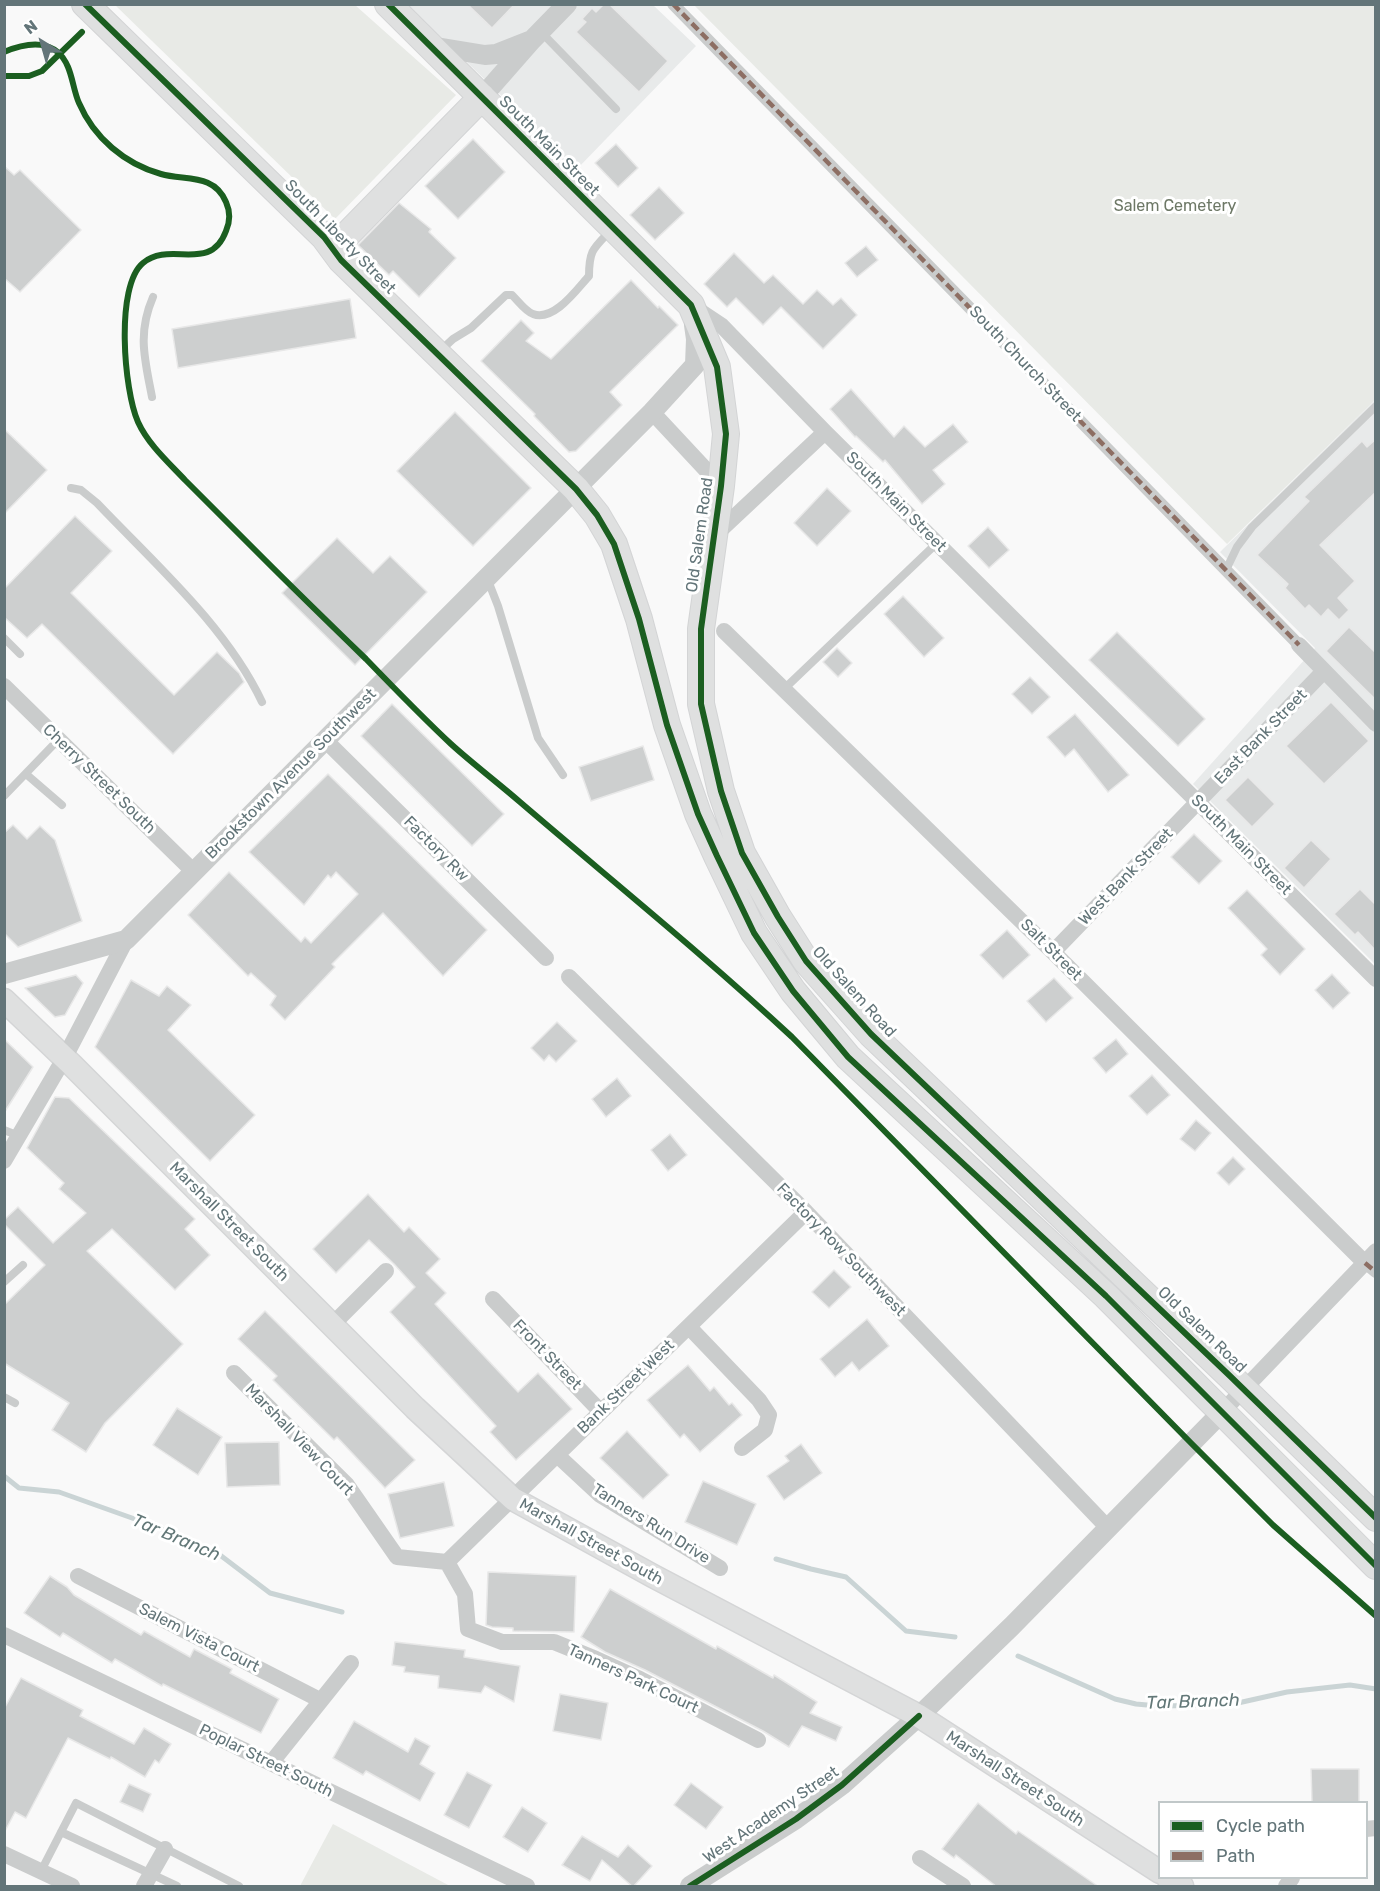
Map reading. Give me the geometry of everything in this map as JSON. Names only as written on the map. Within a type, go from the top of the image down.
[{"type":"main road","name":"South Liberty Street","points":[[85,4],[324,237],[341,260],[446,346],[576,489]]},
{"type":"main road","name":"South Main Street","points":[[388,4],[482,97],[491,109],[691,305]]},
{"type":"main road","points":[[333,249],[482,97]]},
{"type":"main road","name":"Old Salem Road","points":[[691,305],[717,367],[726,434],[701,629],[701,704],[721,791],[742,853],[778,917],[806,960],[871,1034],[1376,1518]]},
{"type":"main road","points":[[576,489],[597,515],[614,544],[639,619],[667,725],[698,814],[754,933],[793,991],[849,1057],[1106,1296],[1376,1566]]},
{"type":"main road","name":"Marshall Street South","points":[[4,1000],[415,1408],[513,1499],[653,1576],[919,1716],[1158,1871]]},
{"type":"street","points":[[482,97],[567,4]]},
{"type":"street","name":"South Church Street","points":[[673,4],[1376,724]]},
{"type":"street","points":[[430,46],[477,55],[496,54],[536,36]]},
{"type":"street","name":"Brookstown Avenue Southwest","points":[[4,974],[126,940],[576,489],[695,365],[696,339],[691,305]]},
{"type":"street","name":"South Main Street","points":[[691,305],[722,326],[825,432],[1376,979]]},
{"type":"street","points":[[652,412],[721,486]]},
{"type":"street","name":"Old Salem Road","points":[[714,536],[825,432]]},
{"type":"street","name":"Salt Street","points":[[724,630],[1372,1262]]},
{"type":"street","name":"East Bank Street","points":[[1198,802],[1324,672]]},
{"type":"street","name":"Cherry Street South","points":[[5,688],[194,872]]},
{"type":"street","name":"Factory Rw","points":[[325,740],[546,958]]},
{"type":"street","name":"West Bank Street","points":[[1053,952],[1198,802]]},
{"type":"street","points":[[4,1161],[12,1133],[64,1058],[126,940]]},
{"type":"street","name":"Factory Row Southwest","points":[[569,977],[806,1212],[1108,1528]]},
{"type":"street","name":"Bank Street West","points":[[447,1562],[806,1212]]},
{"type":"street","name":"West Academy Street","points":[[690,1887],[796,1819],[842,1785],[919,1716],[1012,1626],[1372,1262]]},
{"type":"street","points":[[332,1325],[386,1271]]},
{"type":"street","name":"Front Street","points":[[493,1299],[601,1412]]},
{"type":"street","points":[[689,1327],[759,1400],[770,1415],[765,1430],[742,1448]]},
{"type":"street","name":"Marshall View Court","points":[[234,1373],[347,1485],[398,1557],[447,1562]]},
{"type":"street","name":"Tanners Run Drive","points":[[557,1455],[600,1495],[720,1568]]},
{"type":"street","name":"Tanners Park Court","points":[[447,1562],[465,1594],[468,1629],[502,1642],[554,1642],[631,1675],[758,1740]]},
{"type":"street","name":"Salem Vista Court","points":[[78,1576],[320,1700]]},
{"type":"street","name":"Poplar Street South","points":[[4,1635],[527,1887]]},
{"type":"street","points":[[271,1763],[351,1664]]},
{"type":"street","points":[[148,1880],[165,1849]]},
{"type":"street","points":[[4,1854],[72,1887]]},
{"type":"street","points":[[920,1858],[963,1887]]},
{"type":"lane","points":[[536,36],[616,109]]},
{"type":"lane","points":[[446,346],[471,328],[506,295],[512,296],[532,314],[542,315],[557,310],[589,276],[589,258],[593,249],[612,228]]},
{"type":"lane","points":[[152,397],[143,350],[145,315],[153,297]]},
{"type":"lane","points":[[1226,570],[1237,547],[1252,526],[1376,406]]},
{"type":"lane","points":[[71,488],[81,490],[97,503],[199,610],[235,657],[254,685],[262,702]]},
{"type":"lane","points":[[784,689],[937,543]]},
{"type":"lane","points":[[487,578],[498,606],[538,738],[563,775]]},
{"type":"lane","points":[[4,638],[20,654]]},
{"type":"lane","points":[[4,796],[59,739]]},
{"type":"lane","points":[[26,774],[62,805]]},
{"type":"lane","points":[[4,1282],[23,1265]]},
{"type":"lane","points":[[4,1397],[15,1403]]},
{"type":"lane","points":[[41,1871],[76,1803],[239,1887]]},
{"type":"lane","points":[[61,1832],[148,1880],[177,1887]]},
{"type":"shaded area","points":[[408,5],[653,5],[696,46],[577,169]]},
{"type":"shaded area","points":[[1375,400],[1375,964],[1193,784],[1315,648],[1220,552]]},
{"type":"green space","points":[[115,5],[355,5],[456,95],[335,219]]},
{"type":"green space","name":"Salem Cemetery","points":[[694,5],[1375,5],[1375,400],[1227,544]]},
{"type":"green space","points":[[333,1824],[450,1886],[300,1886]]},
{"type":"building","points":[[467,4],[515,4],[492,28]]},
{"type":"building","points":[[604,4],[609,4],[668,61],[639,92],[576,32],[586,22],[582,19],[592,8],[596,12]]},
{"type":"building","points":[[473,139],[505,172],[458,219],[425,186]]},
{"type":"building","points":[[616,144],[638,168],[618,187],[595,163]]},
{"type":"building","points":[[4,166],[14,175],[20,170],[81,230],[20,292],[4,278]]},
{"type":"building","points":[[659,187],[684,213],[655,240],[630,215]]},
{"type":"building","points":[[399,203],[431,229],[429,232],[456,258],[419,297],[393,271],[389,275],[358,245]]},
{"type":"building","points":[[866,246],[878,260],[857,277],[845,263]]},
{"type":"building","points":[[734,253],[764,283],[773,275],[803,304],[817,290],[833,305],[841,298],[857,315],[823,349],[781,307],[763,325],[736,298],[727,307],[704,284]]},
{"type":"building","points":[[631,280],[678,325],[610,392],[622,405],[576,451],[569,452],[534,416],[535,414],[481,361],[521,320],[534,333],[526,341],[551,359]]},
{"type":"building","points":[[350,299],[356,338],[178,368],[172,329]]},
{"type":"building","points":[[851,389],[894,437],[904,426],[925,447],[953,424],[968,442],[933,470],[945,484],[922,504],[885,460],[883,462],[855,437],[830,409]]},
{"type":"building","points":[[455,412],[531,488],[473,546],[397,471]]},
{"type":"building","points":[[4,429],[47,470],[4,514]]},
{"type":"building","points":[[1376,439],[1376,492],[1320,545],[1355,581],[1338,598],[1349,610],[1339,620],[1328,609],[1321,617],[1309,605],[1305,609],[1285,588],[1288,584],[1257,555],[1309,501],[1304,497],[1362,441],[1367,447]]},
{"type":"building","points":[[827,488],[851,511],[817,546],[794,523]]},
{"type":"building","points":[[75,516],[112,551],[71,593],[174,695],[217,652],[239,673],[244,682],[173,754],[42,624],[27,638],[4,617],[4,589]]},
{"type":"building","points":[[988,527],[1009,550],[989,568],[968,546]]},
{"type":"building","points":[[337,538],[373,573],[390,556],[427,592],[355,665],[282,593]]},
{"type":"building","points":[[903,596],[944,638],[924,657],[884,614]]},
{"type":"building","points":[[1349,627],[1376,653],[1376,700],[1326,651]]},
{"type":"building","points":[[1117,632],[1205,719],[1178,746],[1089,660]]},
{"type":"building","points":[[837,648],[852,663],[838,677],[823,662]]},
{"type":"building","points":[[1030,677],[1050,697],[1032,714],[1012,694]]},
{"type":"building","points":[[1331,702],[1369,741],[1324,784],[1286,746]]},
{"type":"building","points":[[392,704],[504,814],[472,846],[361,736]]},
{"type":"building","points":[[1075,714],[1129,775],[1108,792],[1074,749],[1065,757],[1047,737]]},
{"type":"building","points":[[643,746],[654,780],[591,801],[579,767]]},
{"type":"building","points":[[328,774],[487,930],[443,976],[383,913],[332,964],[335,967],[285,1020],[270,1005],[276,996],[251,973],[248,976],[188,915],[229,872],[301,942],[305,937],[311,943],[358,894],[336,872],[331,878],[328,875],[304,905],[249,852]]},
{"type":"building","points":[[1248,777],[1275,804],[1252,827],[1225,800]]},
{"type":"building","points":[[13,825],[27,839],[40,826],[55,840],[82,921],[18,947],[4,933],[4,833]]},
{"type":"building","points":[[1194,834],[1222,861],[1199,884],[1171,857]]},
{"type":"building","points":[[1311,840],[1331,859],[1304,888],[1284,868]]},
{"type":"building","points":[[1360,889],[1376,905],[1376,951],[1358,932],[1355,935],[1334,914]]},
{"type":"building","points":[[1247,890],[1305,949],[1280,975],[1261,955],[1267,949],[1228,908]]},
{"type":"building","points":[[1007,930],[1030,955],[1003,979],[980,955]]},
{"type":"building","points":[[1332,974],[1350,993],[1333,1009],[1315,990]]},
{"type":"building","points":[[76,975],[83,983],[65,1015],[55,1017],[25,988]]},
{"type":"building","points":[[1054,978],[1073,998],[1046,1022],[1027,1001]]},
{"type":"building","points":[[131,980],[159,996],[167,986],[191,1005],[168,1030],[255,1115],[210,1161],[95,1047]]},
{"type":"building","points":[[557,1022],[577,1041],[556,1062],[549,1055],[544,1061],[531,1048]]},
{"type":"building","points":[[4,1039],[33,1067],[4,1113]]},
{"type":"building","points":[[1116,1039],[1128,1054],[1106,1073],[1093,1058]]},
{"type":"building","points":[[1152,1075],[1170,1095],[1147,1115],[1129,1096]]},
{"type":"building","points":[[617,1078],[631,1096],[606,1117],[592,1099]]},
{"type":"building","points":[[55,1097],[69,1098],[195,1219],[185,1229],[210,1255],[175,1290],[112,1229],[87,1251],[183,1344],[105,1423],[86,1452],[52,1430],[69,1403],[4,1363],[4,1305],[45,1265],[4,1224],[4,1220],[18,1207],[53,1243],[86,1213],[59,1189],[64,1183],[27,1148]]},
{"type":"building","points":[[1196,1120],[1211,1133],[1195,1151],[1180,1139]]},
{"type":"building","points":[[670,1134],[687,1155],[668,1171],[651,1150]]},
{"type":"building","points":[[1233,1157],[1245,1169],[1229,1185],[1217,1173]]},
{"type":"building","points":[[368,1194],[404,1232],[409,1227],[440,1259],[426,1273],[446,1293],[435,1304],[518,1392],[538,1373],[572,1409],[516,1460],[490,1432],[496,1426],[390,1312],[415,1287],[394,1264],[369,1240],[336,1273],[313,1249]]},
{"type":"building","points":[[834,1270],[851,1287],[829,1308],[812,1292]]},
{"type":"building","points":[[265,1311],[415,1460],[385,1488],[337,1437],[334,1440],[273,1380],[277,1376],[238,1339]]},
{"type":"building","points":[[867,1319],[889,1346],[859,1371],[852,1362],[835,1377],[820,1359]]},
{"type":"building","points":[[688,1365],[710,1391],[714,1387],[729,1405],[732,1403],[742,1415],[700,1452],[684,1434],[680,1438],[647,1400]]},
{"type":"building","points":[[177,1408],[222,1437],[198,1475],[153,1445]]},
{"type":"building","points":[[627,1431],[669,1475],[643,1499],[600,1458]]},
{"type":"building","points":[[279,1442],[280,1485],[227,1487],[225,1443]]},
{"type":"building","points":[[801,1444],[822,1473],[784,1500],[767,1476],[789,1461],[785,1456]]},
{"type":"building","points":[[703,1481],[756,1504],[737,1545],[685,1522]]},
{"type":"building","points":[[444,1482],[454,1526],[400,1538],[388,1494]]},
{"type":"building","points":[[488,1572],[576,1576],[574,1632],[513,1631],[513,1628],[486,1625]]},
{"type":"building","points":[[50,1576],[67,1587],[74,1595],[141,1635],[144,1631],[190,1657],[194,1649],[232,1669],[230,1673],[279,1699],[261,1733],[163,1684],[162,1686],[115,1659],[112,1663],[63,1633],[60,1637],[24,1613]]},
{"type":"building","points":[[610,1589],[716,1649],[717,1646],[773,1678],[774,1675],[817,1702],[810,1713],[842,1727],[836,1741],[802,1726],[789,1747],[763,1731],[645,1670],[605,1652],[581,1637]]},
{"type":"building","points":[[395,1642],[465,1650],[464,1657],[520,1666],[514,1702],[485,1686],[481,1693],[438,1688],[439,1676],[404,1672],[405,1667],[392,1665]]},
{"type":"building","points":[[21,1678],[83,1710],[80,1716],[134,1744],[144,1728],[171,1744],[159,1763],[155,1760],[145,1777],[111,1757],[110,1759],[68,1738],[26,1818],[15,1812],[4,1833],[4,1709]]},
{"type":"building","points":[[560,1694],[608,1703],[601,1740],[553,1731]]},
{"type":"building","points":[[354,1721],[408,1752],[415,1738],[430,1746],[420,1764],[435,1773],[420,1801],[366,1771],[363,1775],[333,1758]]},
{"type":"building","points":[[1311,1769],[1359,1769],[1359,1801],[1312,1801]]},
{"type":"building","points":[[467,1772],[492,1785],[469,1828],[444,1815]]},
{"type":"building","points":[[691,1783],[723,1807],[706,1829],[674,1805]]},
{"type":"building","points":[[129,1784],[151,1794],[143,1812],[120,1802]]},
{"type":"building","points":[[978,1803],[1016,1834],[1018,1831],[1099,1887],[997,1887],[956,1855],[954,1858],[942,1849]]},
{"type":"building","points":[[522,1807],[547,1823],[528,1852],[503,1837]]},
{"type":"building","points":[[582,1836],[618,1857],[628,1845],[652,1866],[633,1887],[602,1860],[590,1881],[562,1865]]},
{"type":"waterway","name":"Tar Branch","points":[[4,1476],[19,1488],[59,1492],[160,1528],[220,1555],[270,1593],[342,1612]]},
{"type":"waterway","name":"Tar Branch","points":[[776,1559],[846,1577],[906,1631],[955,1637]]},
{"type":"waterway","name":"Tar Branch","points":[[1018,1656],[1115,1699],[1136,1704],[1229,1705],[1287,1692],[1350,1685],[1376,1689]]},
{"type":"marked path","points":[[673,4],[1299,645]]},
{"type":"marked path","points":[[1365,1263],[1376,1272]]},
{"type":"cycle path","points":[[85,4],[324,237],[341,260],[576,489],[597,515],[614,544],[639,619],[667,725],[698,814],[754,933],[793,991],[848,1057],[1106,1296],[1376,1566]]},
{"type":"cycle path","points":[[388,4],[691,305],[717,367],[726,434],[701,629],[701,704],[721,791],[742,853],[806,961],[871,1034],[1376,1518]]},
{"type":"cycle path","points":[[4,76],[29,76],[42,71],[82,32]]},
{"type":"cycle path","points":[[4,52],[32,45],[49,47],[56,51],[68,67],[77,99],[85,116],[112,148],[148,170],[206,182],[214,186],[226,202],[229,213],[228,224],[219,244],[210,251],[200,254],[165,254],[154,257],[143,263],[134,275],[128,293],[125,340],[129,387],[138,422],[147,438],[159,452],[451,744],[691,947],[792,1037],[1273,1525],[1376,1616]]},
{"type":"cycle path","points":[[690,1886],[796,1819],[842,1785],[919,1716]]}]
